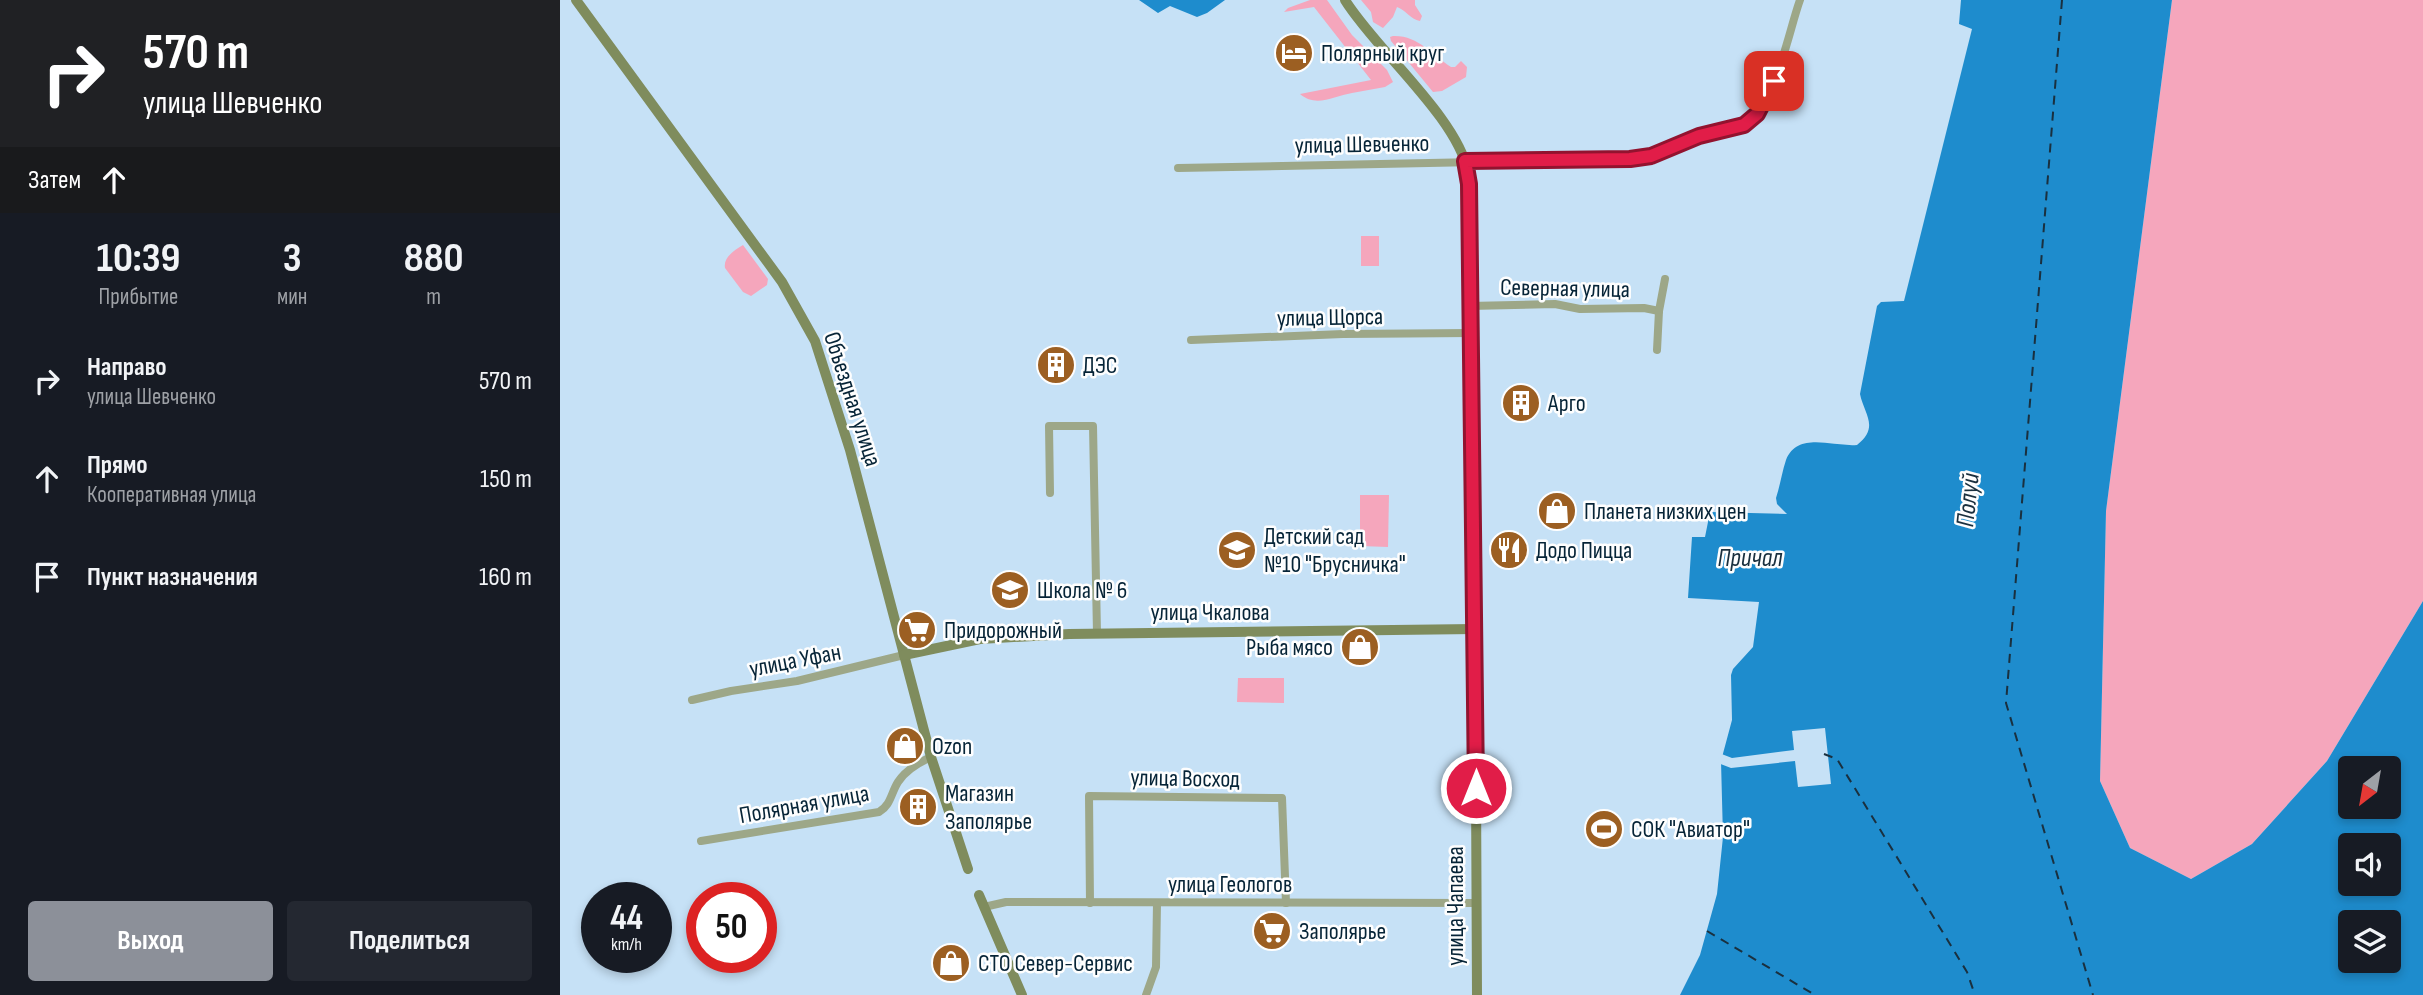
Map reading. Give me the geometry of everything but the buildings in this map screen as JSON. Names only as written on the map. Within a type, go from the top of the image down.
[{"type":"main road","name":"Объездная улица","points":[[576,0],[757,246],[805,319],[821,355],[843,426],[931,757],[968,869]]},
{"type":"main road","name":"улица Чапаева","points":[[1345,0],[1435,112],[1458,146],[1465,161],[1469,184],[1477,995]]},
{"type":"main road","name":"улица Чкалова","points":[[904,655],[996,637],[1097,633],[1475,629]]},
{"type":"main road","points":[[979,895],[1022,995]]},
{"type":"street","name":"улица Шевченко","points":[[1178,168],[1630,159],[1651,156],[1685,141],[1735,128],[1751,120],[1763,104],[1774,81],[1800,0]]},
{"type":"street","points":[[1657,350],[1659,311],[1665,279]]},
{"type":"street","name":"Северная улица","points":[[1469,306],[1555,304],[1580,309],[1644,308],[1659,311]]},
{"type":"street","name":"улица Щорса","points":[[1191,340],[1343,334],[1470,333]]},
{"type":"street","points":[[1050,493],[1049,426],[1093,426],[1097,633]]},
{"type":"street","name":"улица Уфан","points":[[692,700],[785,683],[904,655]]},
{"type":"street","name":"Полярная улица","points":[[701,841],[879,811],[888,804],[899,780],[931,757]]},
{"type":"street","name":"улица Восход","points":[[1090,903],[1089,796],[1282,798],[1286,902]]},
{"type":"street","name":"улица Геологов","points":[[984,907],[1006,902],[1476,903]]},
{"type":"street","points":[[1146,995],[1156,967],[1157,903]]},
{"type":"shaded area","points":[[1310,0],[1327,0],[1352,35],[1387,70],[1393,82],[1385,87],[1319,101],[1300,94],[1371,80],[1314,7],[1284,12]]},
{"type":"shaded area","points":[[1361,0],[1415,0],[1422,16],[1420,21],[1417,20],[1397,7],[1393,17],[1383,28],[1373,22],[1371,12]]},
{"type":"shaded area","points":[[2172,0],[2423,0],[2423,601],[2327,761],[2252,844],[2191,879],[2130,848],[2100,781],[2106,511]]},
{"type":"shaded area","points":[[1390,37],[1417,42],[1451,67],[1461,61],[1467,67],[1466,77],[1442,91],[1433,92],[1391,41]]},
{"type":"shaded area","points":[[1361,236],[1379,236],[1379,266],[1361,266]]},
{"type":"shaded area","points":[[743,245],[768,279],[767,285],[751,296],[743,292],[725,268],[728,257]]},
{"type":"shaded area","points":[[1360,495],[1389,495],[1388,547],[1360,546]]},
{"type":"shaded area","points":[[1238,678],[1284,678],[1284,703],[1237,702]]},
{"type":"water","points":[[1139,0],[1225,0],[1197,17],[1170,6],[1158,13]]},
{"type":"water","points":[[1961,0],[2172,0],[2106,511],[2100,781],[2130,848],[2191,879],[2252,844],[2327,761],[2423,601],[2423,995],[1680,995],[1700,955],[1717,894],[1723,837],[1721,761],[1732,720],[1731,675],[1733,669],[1753,647],[1759,602],[1688,598],[1692,537],[1705,537],[1710,512],[1787,514],[1777,504],[1776,498],[1791,451],[1807,443],[1817,442],[1857,445],[1868,432],[1869,420],[1860,394],[1877,306],[1881,302],[1904,301],[1972,29],[1959,24]]},
{"type":"pier","points":[[1825,728],[1831,784],[1798,787],[1795,761],[1731,768],[1718,763],[1719,753],[1732,758],[1794,750],[1792,731]]},
{"type":"ferry route","points":[[2062,0],[2006,703],[2093,995]]},
{"type":"ferry route","points":[[1824,754],[1837,759],[1967,972],[1975,995]]},
{"type":"ferry route","points":[[1707,931],[1815,995]]},
{"type":"place","name":"Полярный круг","points":[[1294,53]]},
{"type":"place","name":"ДЭС","points":[[1056,365]]},
{"type":"place","name":"Арго","points":[[1521,403]]},
{"type":"place","name":"Планета низких цен","points":[[1557,511]]},
{"type":"place","name":"Детский сад №10 \"Брусничка\"","points":[[1237,550]]},
{"type":"place","name":"Додо Пицца","points":[[1509,550]]},
{"type":"place","name":"Школа № 6","points":[[1010,590]]},
{"type":"place","name":"Придорожный","points":[[917,630]]},
{"type":"place","name":"Рыба мясо","points":[[1360,647]]},
{"type":"place","name":"Ozon","points":[[905,746]]},
{"type":"place","name":"Магазин Заполярье","points":[[918,807]]},
{"type":"place","name":"СОК \"Авиатор\"","points":[[1604,829]]},
{"type":"place","name":"Заполярье","points":[[1272,931]]},
{"type":"place","name":"СТО Север-Сервис","points":[[951,963]]},
{"type":"route","points":[[1476,788],[1469,184],[1465,161],[1630,159],[1651,156],[1699,136],[1744,125],[1757,114],[1774,81]]},
{"type":"water label","name":"Полуй","points":[[1967,500]]},
{"type":"water label","name":"Причал","points":[[1750,557]]}]
